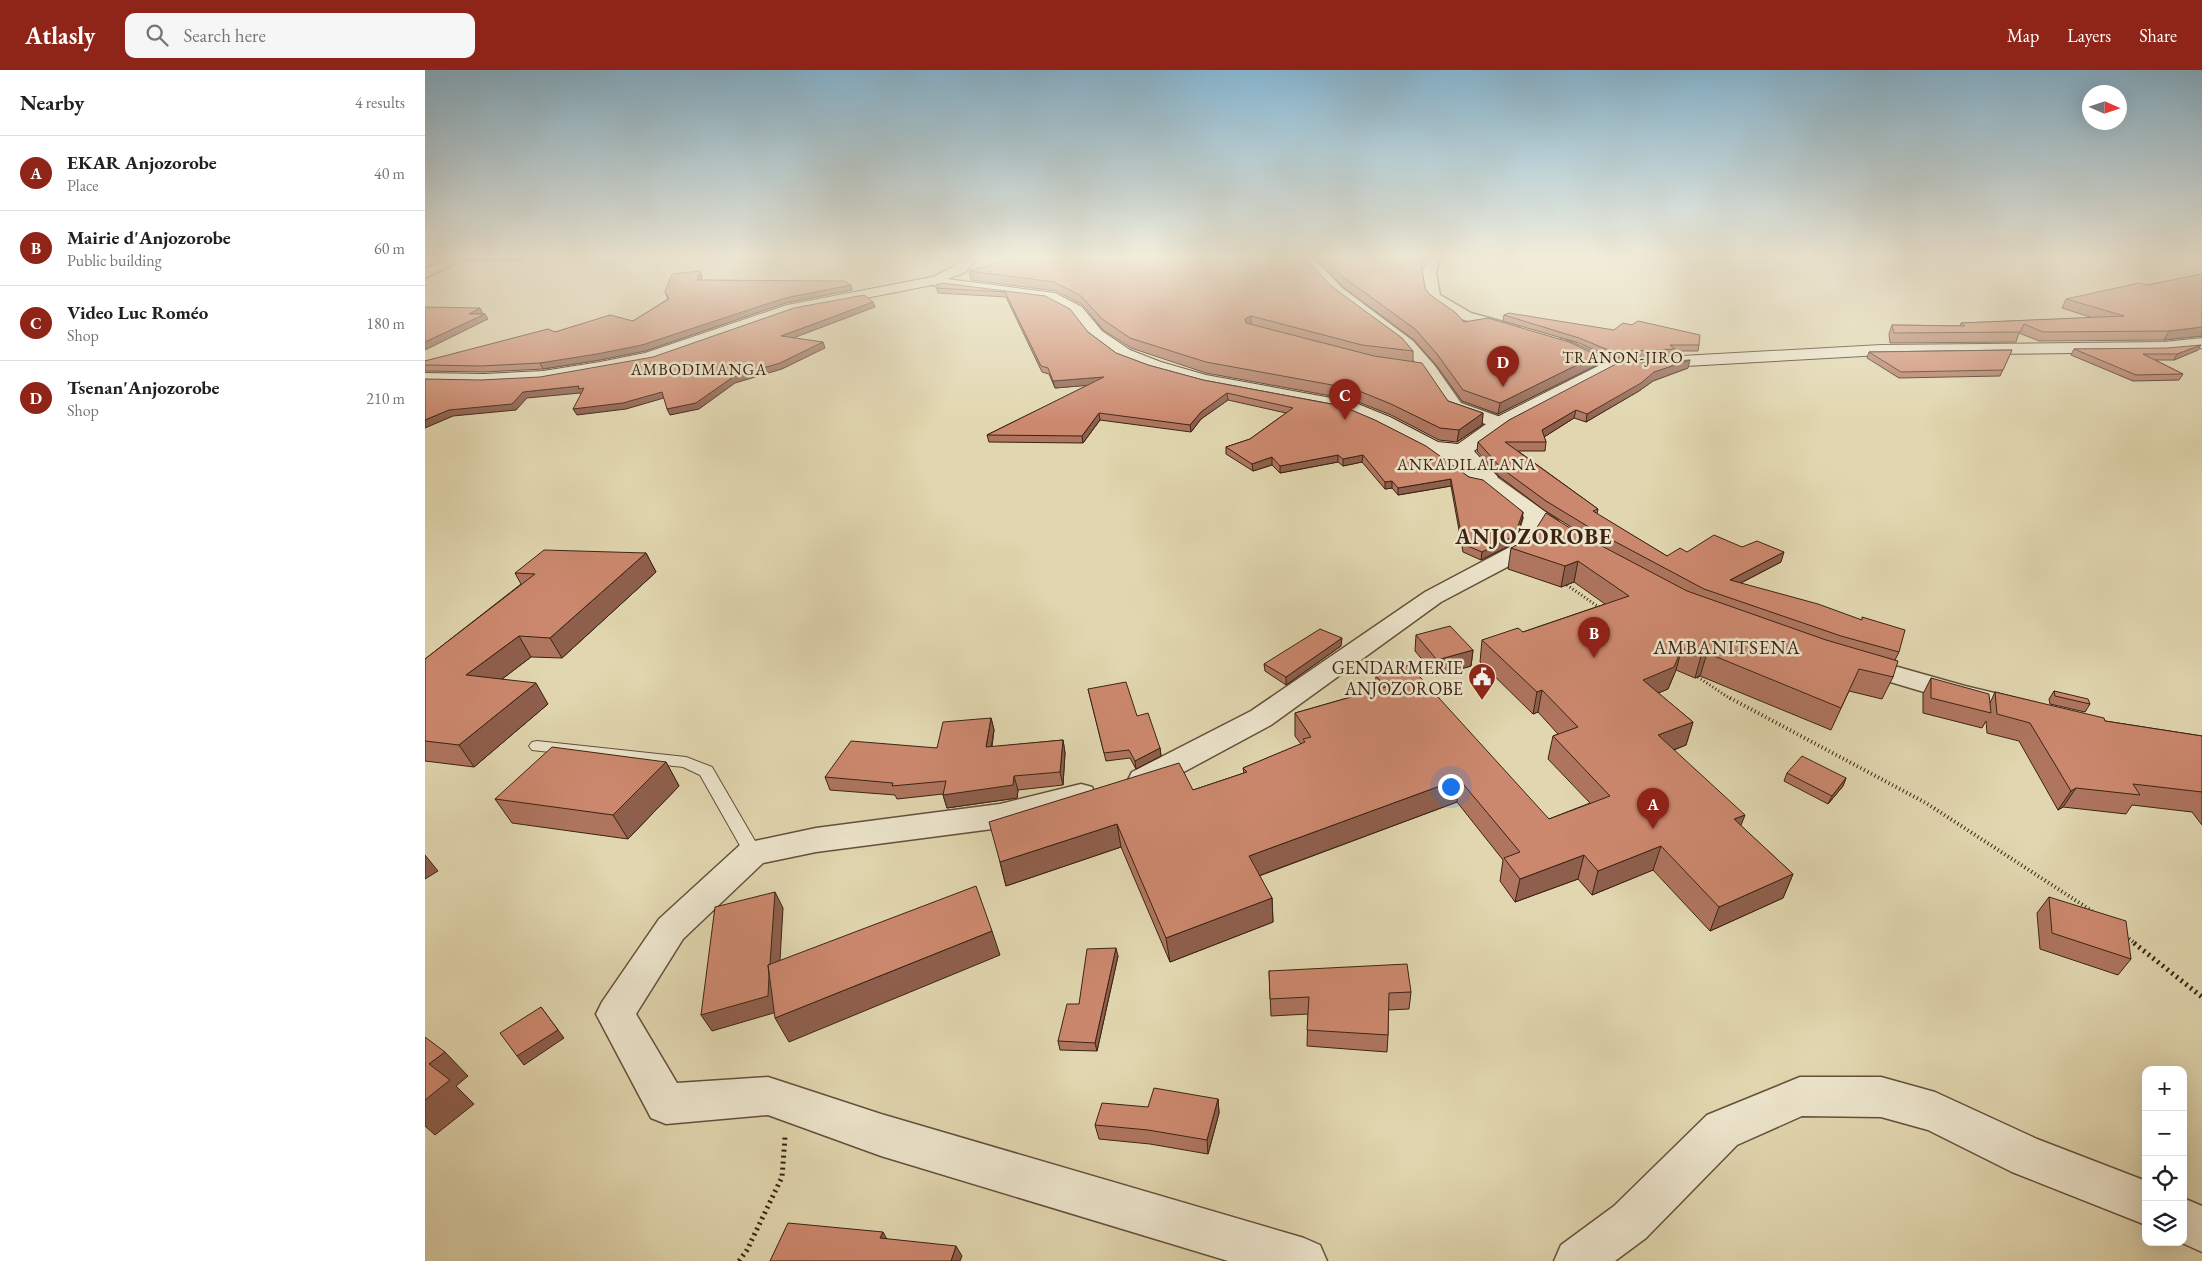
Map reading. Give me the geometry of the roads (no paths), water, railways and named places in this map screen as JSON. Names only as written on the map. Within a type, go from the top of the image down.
[{"type":"main road","points":[[425,378],[484,379],[543,376],[600,367],[649,357],[782,312]]},
{"type":"main road","points":[[1078,312],[1096,334],[1124,354],[1155,366],[1204,380],[1347,406],[1383,421],[1433,446],[1476,479],[1487,479],[1487,474],[1462,451],[1433,446]]},
{"type":"main road","points":[[1462,451],[1481,435],[1610,365],[1881,350],[2164,347],[2202,343]]},
{"type":"street","points":[[1365,312],[1408,344],[1424,368],[1455,407],[1500,424]]},
{"type":"street","points":[[1458,312],[1466,316],[1530,334]]},
{"type":"street","points":[[1547,339],[1610,365]]},
{"type":"street","points":[[1487,479],[1535,517],[1571,540]]},
{"type":"street","points":[[1305,1261],[881,1135],[768,1096],[665,1104],[615,1014],[671,929],[753,853],[826,839],[1000,816],[1146,779],[1261,718],[1433,596],[1518,552],[1530,534],[1535,517]]},
{"type":"street","points":[[1837,657],[1961,694],[2045,714]]},
{"type":"street","points":[[1577,1261],[1630,1222],[1722,1130],[1799,1096],[1881,1098],[1935,1112],[2027,1157],[2142,1201]]},
{"type":"street","points":[[2187,1222],[2202,1229]]},
{"type":"lane","points":[[537,746],[685,762],[707,771],[753,853]]},
{"type":"place","name":"Tsenan'Anjozorobe","points":[[1503,387]]},
{"type":"place","name":"Video Luc Roméo","points":[[1345,420]]},
{"type":"place","name":"Mairie d'Anjozorobe","points":[[1594,658]]},
{"type":"place","name":"GENDARMERIE ANJOZOROBE","points":[[1482,701]]},
{"type":"place","name":"EKAR Anjozorobe","points":[[1653,829]]},
{"type":"district","name":"TRANON-JIRO","points":[[1623,357]]},
{"type":"district","name":"AMBODIMANGA","points":[[699,369]]},
{"type":"district","name":"ANKADILALANA","points":[[1467,464]]},
{"type":"district","name":"ANJOZOROBE","points":[[1534,536]]},
{"type":"district","name":"AMBANITSENA","points":[[1727,647]]}]
